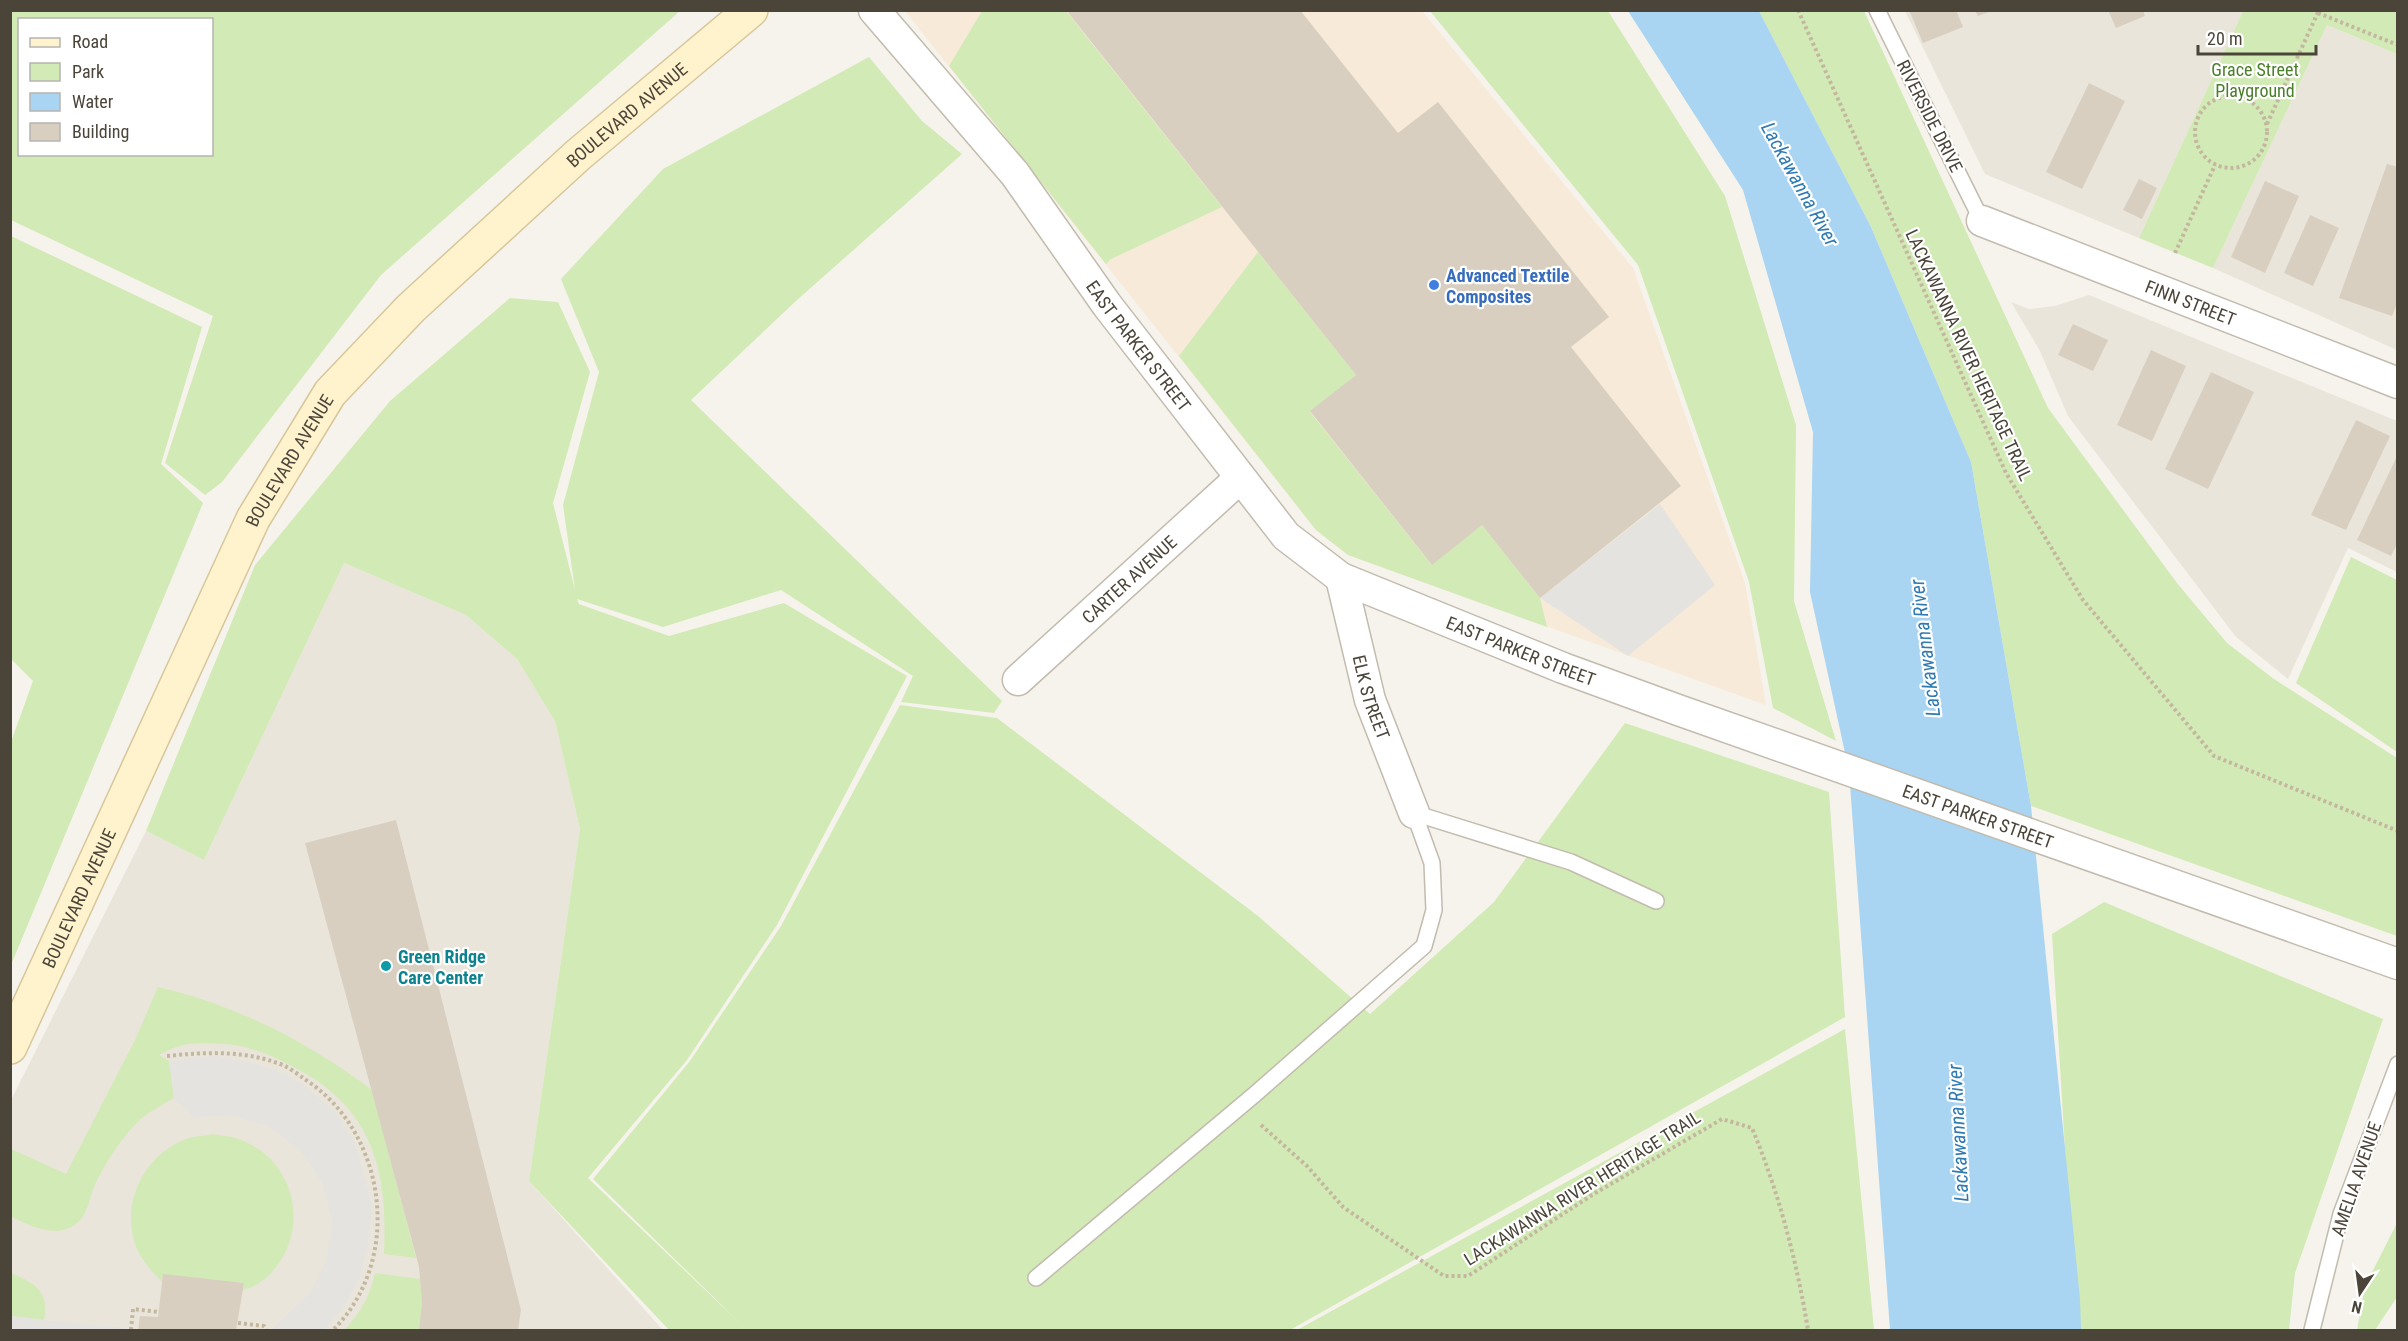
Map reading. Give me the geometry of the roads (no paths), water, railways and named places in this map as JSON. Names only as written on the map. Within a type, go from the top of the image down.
[{"type":"street","name":"BOULEVARD AVENUE","points":[[10,1047],[253,519],[330,393],[411,308],[569,163],[751,10]]},
{"type":"street","name":"EAST PARKER STREET","points":[[874,10],[1015,174],[1107,304],[1286,536],[1341,578],[1563,668],[2397,964]]},
{"type":"street","name":"FINN STREET","points":[[1982,221],[2397,383]]},
{"type":"street","name":"CARTER AVENUE","points":[[1018,680],[1240,478]]},
{"type":"street","name":"ELK STREET","points":[[1341,578],[1370,700],[1414,813]]},
{"type":"lane","name":"RIVERSIDE DRIVE","points":[[1877,10],[1982,221]]},
{"type":"lane","points":[[1414,813],[1571,862],[1656,901]]},
{"type":"lane","points":[[1036,1278],[1240,1106],[1424,946],[1434,910],[1432,862],[1414,813]]},
{"type":"lane","name":"AMELIA AVENUE","points":[[2312,1330],[2341,1214],[2397,1064]]},
{"type":"water","name":"Lackawanna River","points":[[1628,11],[1759,11],[1871,227],[1971,462],[2031,806],[2080,1299],[2081,1330],[1890,1330],[1849,771],[1810,592],[1813,432],[1743,190]]},
{"type":"place","name":"Advanced Textile Composites","points":[[1434,285]]},
{"type":"place","name":"Green Ridge Care Center","points":[[386,966]]},
{"type":"park label","name":"Grace Street Playground","points":[[2255,79]]}]
